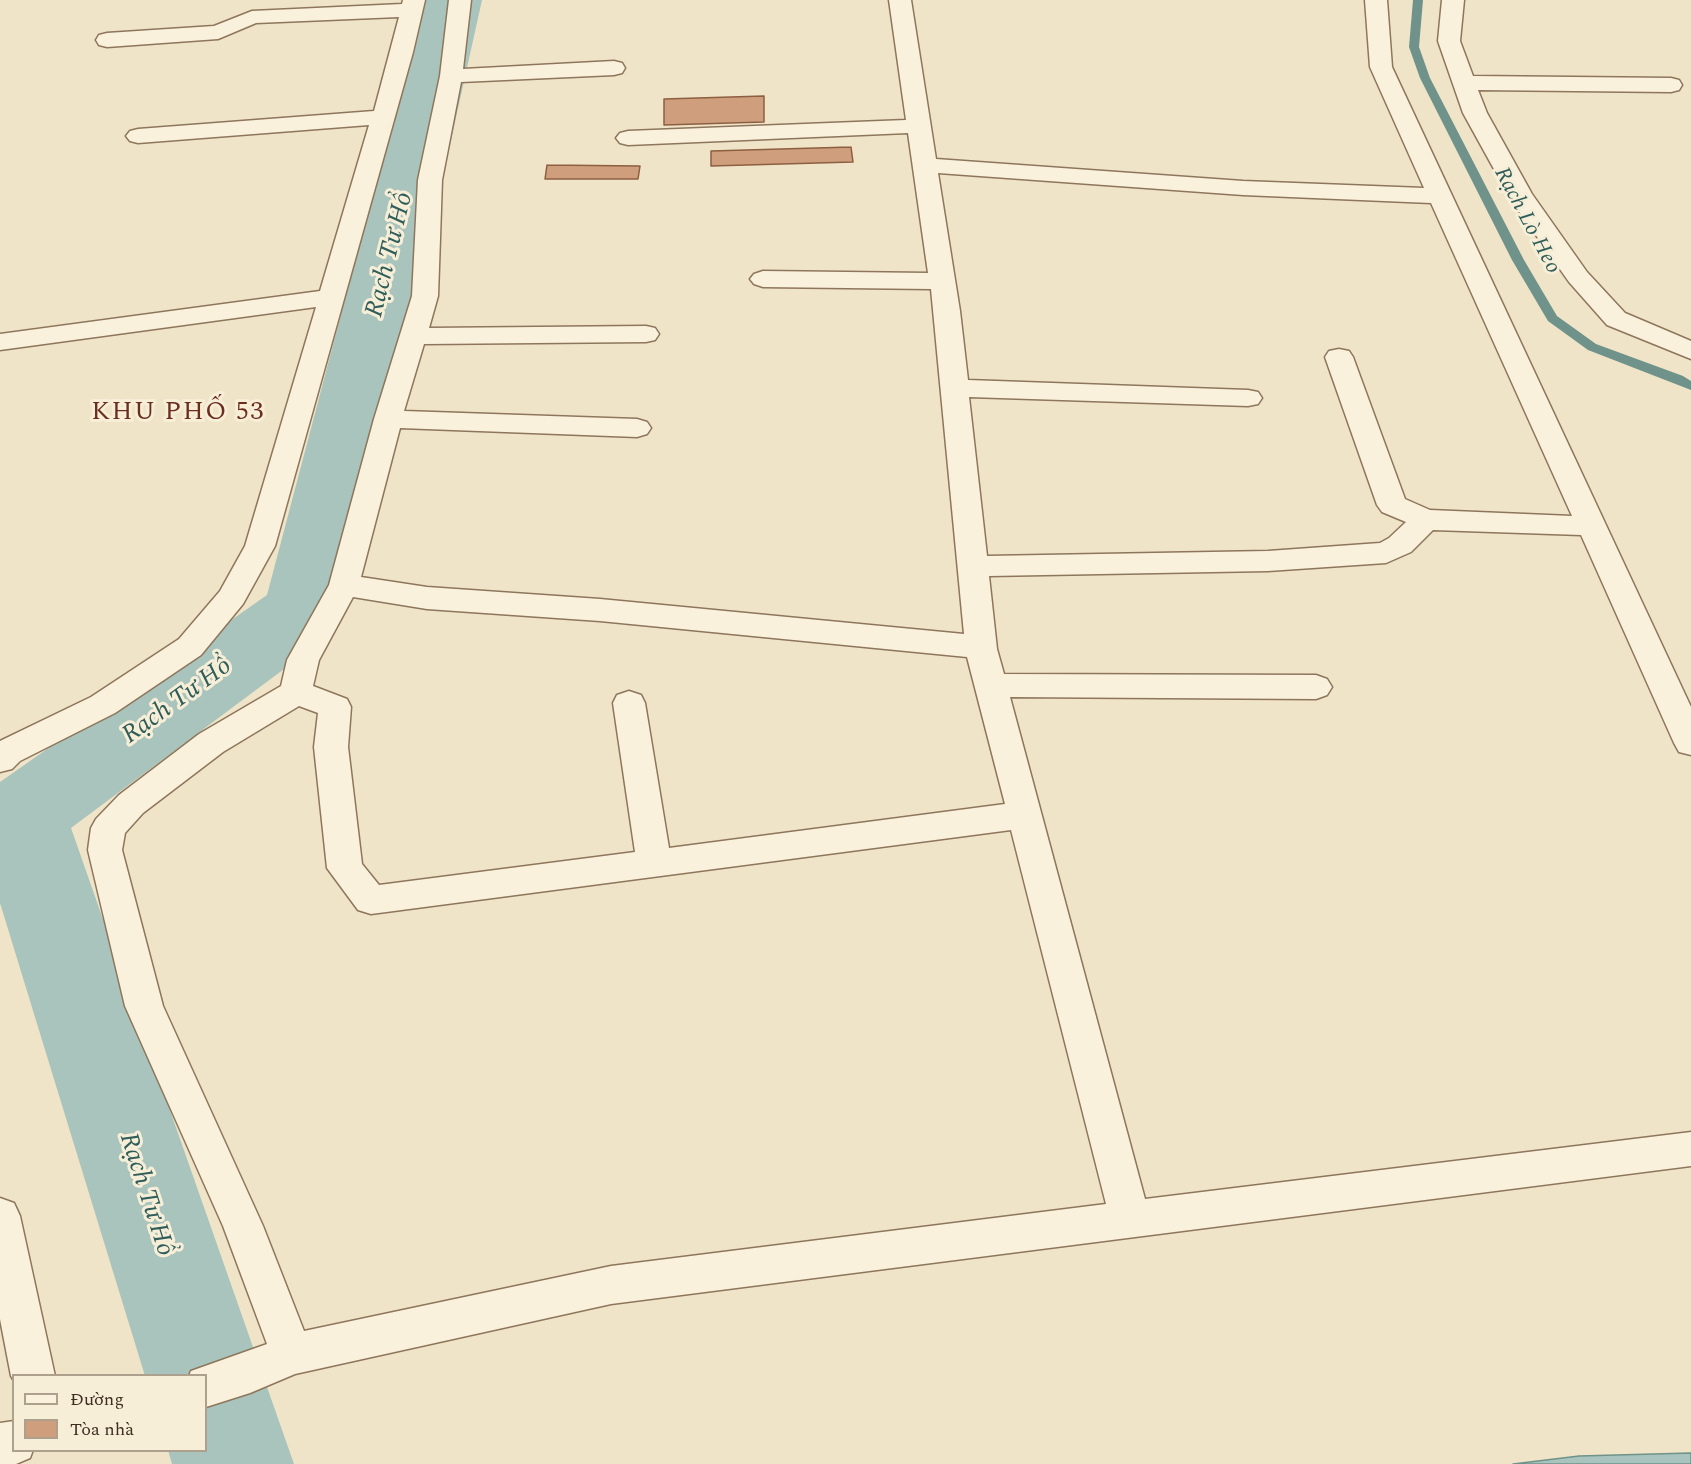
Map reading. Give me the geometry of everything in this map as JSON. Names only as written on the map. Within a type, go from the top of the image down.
[{"type":"street","points":[[292,1354],[243,1226],[144,1006],[105,850],[108,828],[131,804],[211,743],[296,692],[303,660],[344,585],[388,419],[425,296],[430,180],[451,76],[460,0]]},
{"type":"street","points":[[900,0],[942,281],[981,649],[1130,1218]]},
{"type":"street","points":[[1376,0],[1381,67],[1691,742]]},
{"type":"street","points":[[1453,0],[1449,41],[1475,113],[1520,195],[1578,277],[1616,319],[1691,351]]},
{"type":"street","points":[[0,760],[8,752],[104,705],[190,647],[232,597],[260,546],[413,5],[252,17],[218,32],[107,40]]},
{"type":"street","points":[[451,76],[614,68]]},
{"type":"street","points":[[1464,83],[1671,85]]},
{"type":"street","points":[[138,136],[383,117]]},
{"type":"street","points":[[628,138],[919,126]]},
{"type":"street","points":[[924,165],[1243,188],[1440,196]]},
{"type":"street","points":[[763,279],[942,281]]},
{"type":"street","points":[[0,342],[331,297]]},
{"type":"street","points":[[412,336],[646,334]]},
{"type":"street","points":[[1339,357],[1392,505],[1425,519],[1591,526]]},
{"type":"street","points":[[954,388],[1248,398]]},
{"type":"street","points":[[388,419],[637,428]]},
{"type":"street","points":[[972,566],[1268,561],[1386,553],[1400,545],[1425,519]]},
{"type":"street","points":[[344,585],[427,598],[612,611],[981,649]]},
{"type":"street","points":[[991,686],[1048,684],[1316,687]]},
{"type":"street","points":[[296,692],[335,707],[330,747],[345,868],[371,900],[1024,815]]},
{"type":"street","points":[[628,703],[654,862]]},
{"type":"street","points":[[207,1386],[250,1372],[292,1354],[611,1285],[1691,1149]]},
{"type":"street","points":[[0,1216],[33,1374]]},
{"type":"water","points":[[1691,1453],[1691,1464],[1513,1464],[1579,1456]]},
{"type":"building","points":[[764,96],[764,122],[664,125],[664,99]]},
{"type":"building","points":[[851,147],[853,162],[711,166],[711,151]]},
{"type":"building","points":[[547,165],[640,166],[638,179],[545,179]]},
{"type":"waterway","name":"Rạch Tư Hổ","points":[[203,1374],[20,816],[305,610],[453,0]]},
{"type":"waterway","name":"Rạch Lò Heo","points":[[1418,0],[1414,47],[1425,78],[1518,260],[1552,318],[1592,347],[1679,379],[1691,386]]},
{"type":"waterway","name":"Rạch Tư Hổ","points":[[207,1383],[233,1464]]},
{"type":"district","name":"KHU PHỐ 53","points":[[178,414]]}]
